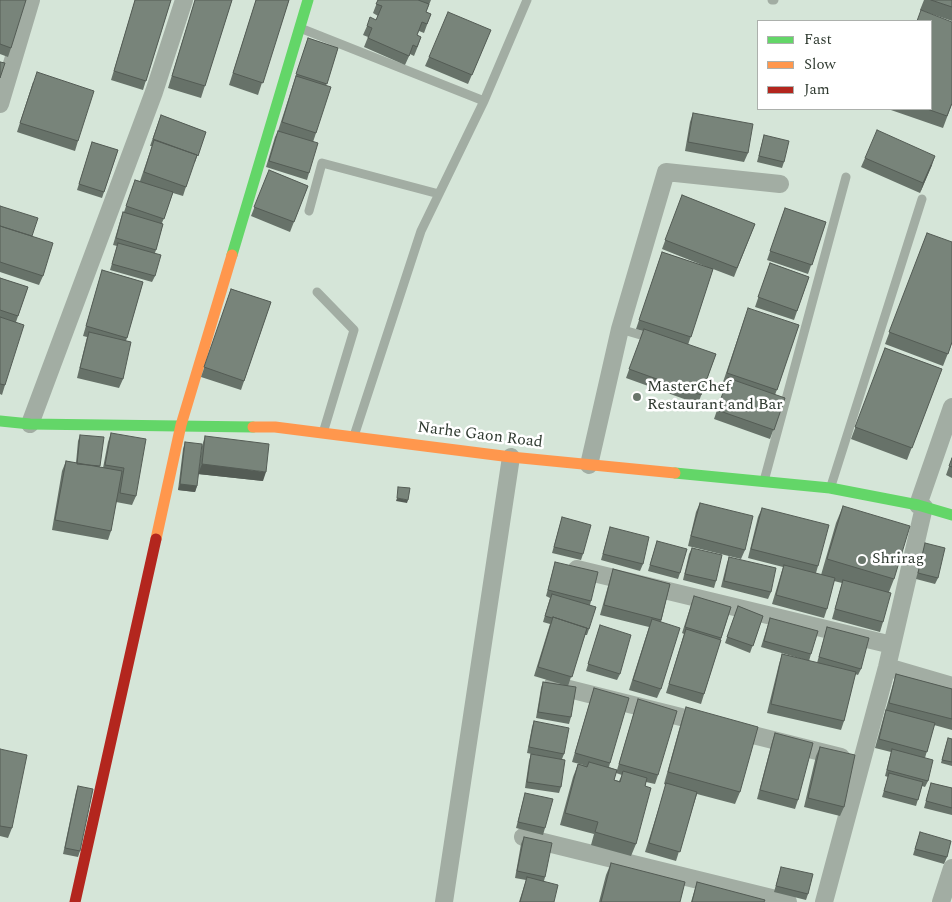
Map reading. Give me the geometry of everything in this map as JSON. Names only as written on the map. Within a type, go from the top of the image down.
[{"type":"street","points":[[0,104],[31,0]]},
{"type":"street","points":[[30,424],[154,92],[184,0]]},
{"type":"street","points":[[75,902],[181,425],[308,0]]},
{"type":"street","points":[[589,465],[620,329],[666,172],[780,184]]},
{"type":"street","points":[[824,902],[887,667],[921,506],[952,407]]},
{"type":"street","name":"Narhe Gaon Road","points":[[0,421],[30,424],[275,428],[354,436],[511,457],[830,488],[921,506],[952,515]]},
{"type":"street","points":[[444,902],[511,457]]},
{"type":"street","points":[[576,568],[892,645]]},
{"type":"street","points":[[887,667],[952,686]]},
{"type":"street","points":[[546,683],[862,762]]},
{"type":"street","points":[[523,837],[788,902]]},
{"type":"street","points":[[941,902],[952,868]]},
{"type":"lane","points":[[354,436],[421,232],[484,101],[527,0]]},
{"type":"lane","points":[[300,28],[484,101]]},
{"type":"lane","points":[[309,211],[322,163],[439,194]]},
{"type":"lane","points":[[764,481],[846,177]]},
{"type":"lane","points":[[830,488],[922,200]]},
{"type":"lane","points":[[317,292],[354,330],[323,433]]},
{"type":"lane","points":[[620,329],[657,340]]},
{"type":"building","points":[[0,0],[26,0],[11,48],[0,44]]},
{"type":"building","points":[[135,0],[171,0],[146,81],[114,71]]},
{"type":"building","points":[[195,0],[232,0],[205,86],[172,76]]},
{"type":"building","points":[[256,0],[289,0],[263,83],[233,73]]},
{"type":"building","points":[[378,0],[418,0],[429,4],[426,12],[431,14],[427,24],[422,22],[417,35],[421,37],[417,47],[413,45],[409,56],[368,38],[372,28],[367,26],[370,17],[376,20],[382,6],[376,4]]},
{"type":"building","points":[[931,0],[952,0],[952,7]]},
{"type":"building","points":[[921,10],[952,22],[952,103],[947,116],[930,110],[932,110],[932,20],[917,20]]},
{"type":"building","points":[[448,12],[491,30],[472,75],[429,57]]},
{"type":"building","points":[[308,38],[338,48],[327,84],[296,74]]},
{"type":"building","points":[[0,62],[5,63],[0,78]]},
{"type":"building","points":[[37,72],[94,91],[78,141],[20,123]]},
{"type":"building","points":[[296,76],[331,87],[316,133],[282,122]]},
{"type":"building","points":[[693,113],[753,124],[748,153],[688,142]]},
{"type":"building","points":[[161,115],[206,132],[198,156],[153,139]]},
{"type":"building","points":[[877,130],[935,156],[923,183],[865,158]]},
{"type":"building","points":[[278,131],[318,143],[309,173],[269,161]]},
{"type":"building","points":[[764,135],[789,141],[784,162],[759,156]]},
{"type":"building","points":[[154,140],[197,155],[186,187],[144,172]]},
{"type":"building","points":[[92,142],[118,150],[104,192],[79,184]]},
{"type":"building","points":[[269,170],[308,186],[294,222],[254,207]]},
{"type":"building","points":[[135,180],[173,192],[164,219],[126,206]]},
{"type":"building","points":[[682,195],[755,224],[737,268],[665,240]]},
{"type":"building","points":[[0,206],[38,218],[32,236],[0,226]]},
{"type":"building","points":[[785,208],[826,222],[812,265],[770,251]]},
{"type":"building","points":[[123,212],[163,224],[156,250],[116,238]]},
{"type":"building","points":[[0,226],[53,243],[43,276],[0,262]]},
{"type":"building","points":[[927,233],[952,242],[952,342],[948,354],[889,332]]},
{"type":"building","points":[[118,243],[161,255],[155,276],[112,264]]},
{"type":"building","points":[[662,252],[713,269],[691,337],[639,320]]},
{"type":"building","points":[[770,263],[809,277],[797,311],[758,297]]},
{"type":"building","points":[[102,270],[143,282],[127,338],[86,326]]},
{"type":"building","points":[[0,278],[28,287],[18,316],[0,310]]},
{"type":"building","points":[[231,289],[271,302],[244,381],[204,367]]},
{"type":"building","points":[[748,308],[799,325],[777,390],[727,373]]},
{"type":"building","points":[[0,317],[24,325],[5,385],[0,384]]},
{"type":"building","points":[[644,329],[716,354],[701,395],[629,369]]},
{"type":"building","points":[[89,332],[131,342],[123,379],[80,368]]},
{"type":"building","points":[[885,348],[942,369],[912,448],[855,427]]},
{"type":"building","points":[[728,378],[785,398],[774,430],[717,410]]},
{"type":"building","points":[[111,433],[146,439],[136,496],[120,493],[124,468],[105,465]]},
{"type":"building","points":[[80,435],[104,437],[100,466],[77,464]]},
{"type":"building","points":[[205,436],[269,444],[266,472],[202,464]]},
{"type":"building","points":[[185,442],[202,444],[197,486],[180,484]]},
{"type":"building","points":[[66,461],[122,471],[111,531],[55,520]]},
{"type":"building","points":[[398,487],[410,488],[408,500],[397,498]]},
{"type":"building","points":[[700,503],[753,516],[745,550],[691,536]]},
{"type":"building","name":"Shrirag","points":[[843,506],[910,526],[894,579],[827,559]]},
{"type":"building","points":[[762,508],[829,525],[818,566],[751,549]]},
{"type":"building","points":[[562,517],[591,525],[583,554],[554,547]]},
{"type":"building","points":[[610,527],[649,537],[643,564],[603,554]]},
{"type":"building","points":[[657,541],[687,549],[680,573],[650,565]]},
{"type":"building","points":[[925,543],[945,548],[938,578],[918,573]]},
{"type":"building","points":[[692,548],[722,555],[716,581],[685,574]]},
{"type":"building","points":[[729,557],[776,568],[771,592],[724,581]]},
{"type":"building","points":[[555,562],[598,572],[591,601],[548,590]]},
{"type":"building","points":[[784,565],[835,578],[827,609],[776,595]]},
{"type":"building","points":[[613,569],[670,584],[661,620],[604,605]]},
{"type":"building","points":[[843,580],[891,593],[883,622],[835,609]]},
{"type":"building","points":[[552,594],[596,607],[589,629],[545,616]]},
{"type":"building","points":[[694,596],[731,607],[721,638],[685,627]]},
{"type":"building","points":[[738,606],[763,616],[753,646],[727,637]]},
{"type":"building","points":[[553,617],[587,628],[572,677],[538,667]]},
{"type":"building","points":[[770,618],[818,631],[811,654],[764,641]]},
{"type":"building","points":[[652,619],[680,628],[661,689],[633,680]]},
{"type":"building","points":[[600,625],[631,635],[620,674],[588,664]]},
{"type":"building","points":[[827,627],[869,638],[861,669],[819,657]]},
{"type":"building","points":[[686,629],[721,640],[704,694],[669,684]]},
{"type":"building","points":[[782,654],[856,672],[844,721],[771,704]]},
{"type":"building","points":[[896,674],[952,689],[952,719],[889,703]]},
{"type":"building","points":[[543,682],[576,687],[571,717],[538,712]]},
{"type":"building","points":[[594,688],[629,698],[610,763],[575,753]]},
{"type":"building","points":[[638,699],[677,711],[658,775],[619,764]]},
{"type":"building","points":[[686,707],[758,727],[740,792],[668,772]]},
{"type":"building","points":[[886,710],[935,723],[927,752],[879,739]]},
{"type":"building","points":[[534,721],[569,728],[564,754],[529,747]]},
{"type":"building","points":[[775,733],[813,743],[798,800],[760,790]]},
{"type":"building","points":[[948,738],[952,739],[952,762],[942,760]]},
{"type":"building","points":[[820,747],[855,755],[844,807],[808,798]]},
{"type":"building","points":[[0,749],[27,755],[12,828],[0,826]]},
{"type":"building","points":[[892,749],[933,760],[928,781],[887,770]]},
{"type":"building","points":[[531,754],[565,760],[561,787],[527,782]]},
{"type":"building","points":[[589,762],[617,770],[614,780],[620,782],[623,771],[647,778],[645,786],[651,788],[636,844],[595,832],[598,822],[565,813],[578,764],[587,767]]},
{"type":"building","points":[[889,773],[923,782],[918,800],[884,791]]},
{"type":"building","points":[[666,783],[697,792],[680,852],[649,843]]},
{"type":"building","points":[[931,783],[952,788],[952,808],[926,801]]},
{"type":"building","points":[[78,786],[93,789],[80,851],[65,848]]},
{"type":"building","points":[[525,793],[553,799],[545,828],[518,822]]},
{"type":"building","points":[[920,832],[951,841],[947,857],[915,849]]},
{"type":"building","points":[[524,837],[552,843],[545,877],[517,871]]},
{"type":"building","points":[[611,863],[685,882],[680,902],[601,902]]},
{"type":"building","points":[[781,867],[813,874],[808,894],[776,886]]},
{"type":"building","points":[[527,877],[558,885],[554,902],[520,902]]},
{"type":"building","points":[[697,882],[765,900],[764,902],[692,902]]},
{"type":"traffic: fast","points":[[232,255],[308,0]]},
{"type":"traffic: fast","points":[[0,421],[30,424],[253,427]]},
{"type":"traffic: fast","points":[[675,473],[830,488],[918,505],[952,515]]},
{"type":"traffic: slow","points":[[156,539],[181,425],[232,255]]},
{"type":"traffic: slow","points":[[253,427],[275,427],[511,457],[675,473]]},
{"type":"traffic: jam","points":[[75,902],[156,539]]},
{"type":"place","name":"MasterChef Restaurant and Bar","points":[[637,397]]},
{"type":"place","name":"Shrirag","points":[[862,560]]}]
